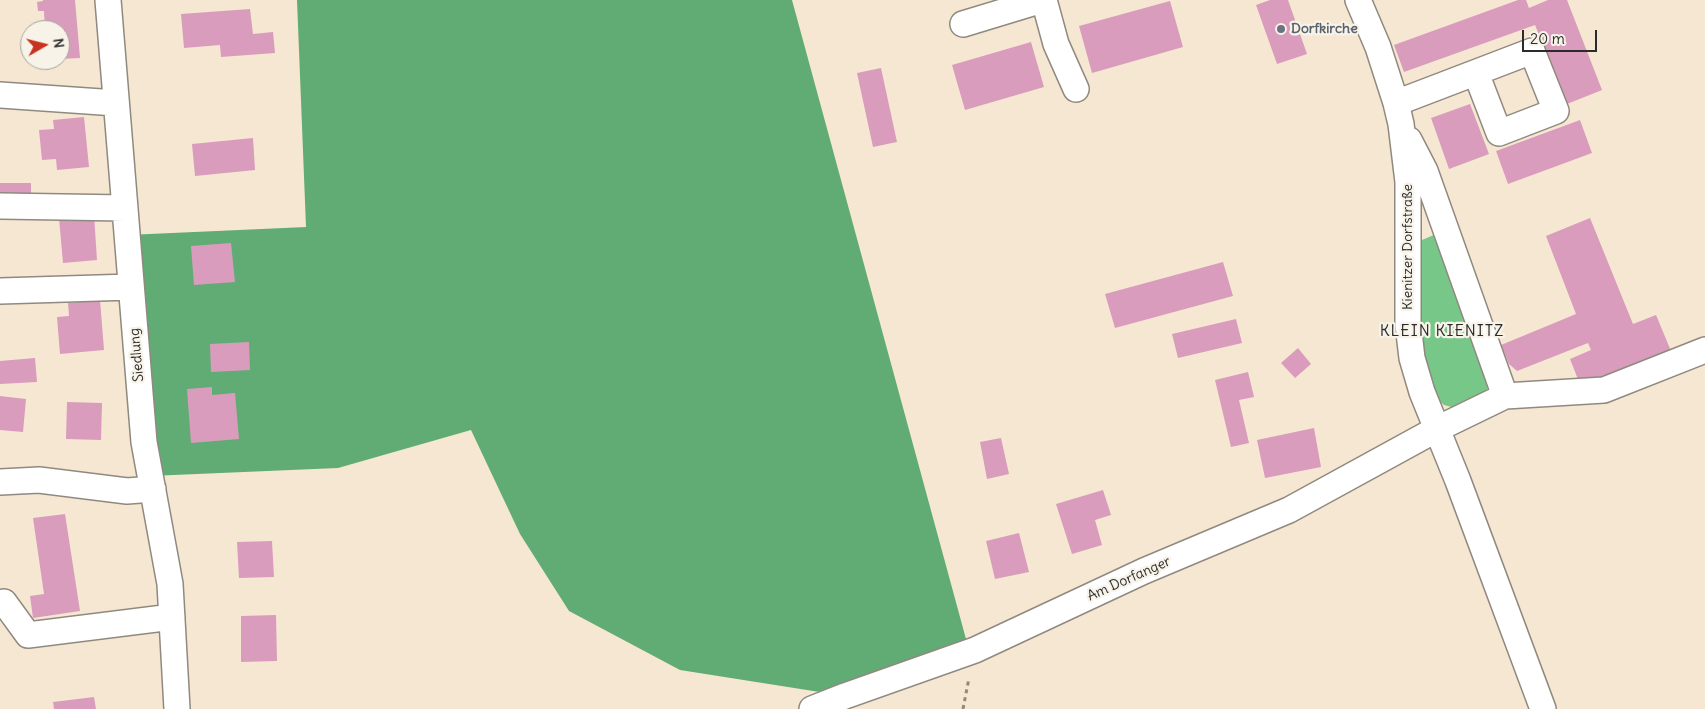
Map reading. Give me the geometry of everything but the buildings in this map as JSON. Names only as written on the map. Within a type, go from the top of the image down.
[{"type":"street","name":"Siedlung","points":[[108,0],[144,442],[170,584],[177,709]]},
{"type":"street","name":"Kienitzer Dorfstraße","points":[[1358,0],[1378,47],[1398,113],[1408,182],[1409,340],[1416,375],[1458,481],[1543,709]]},
{"type":"street","points":[[963,24],[1031,1],[1056,44],[1076,89]]},
{"type":"street","points":[[1398,113],[1476,73]]},
{"type":"street","points":[[0,95],[116,103]]},
{"type":"street","name":"Kienitzer Dorfstraße","points":[[1398,113],[1426,171],[1505,396]]},
{"type":"street","points":[[0,206],[125,208]]},
{"type":"street","points":[[0,290],[131,286]]},
{"type":"street","points":[[1505,396],[1604,390],[1705,350]]},
{"type":"street","name":"Am Dorfanger","points":[[812,709],[975,650],[1144,571],[1289,510],[1437,429],[1505,396]]},
{"type":"street","points":[[0,482],[39,480],[126,492],[153,489]]},
{"type":"street","points":[[4,602],[28,635],[172,617]]},
{"type":"green space","points":[[297,0],[792,0],[966,639],[845,696],[680,670],[569,611],[520,534],[471,430],[338,468],[150,476],[127,235],[306,227]]},
{"type":"green space","points":[[1436,234],[1490,374],[1487,389],[1482,398],[1455,408],[1444,405],[1435,397],[1424,361],[1419,325],[1422,240]]},
{"type":"place","name":"Dorfkirche","points":[[1281,29]]},
{"type":"district","name":"KLEIN KIENITZ","points":[[1442,331]]}]
